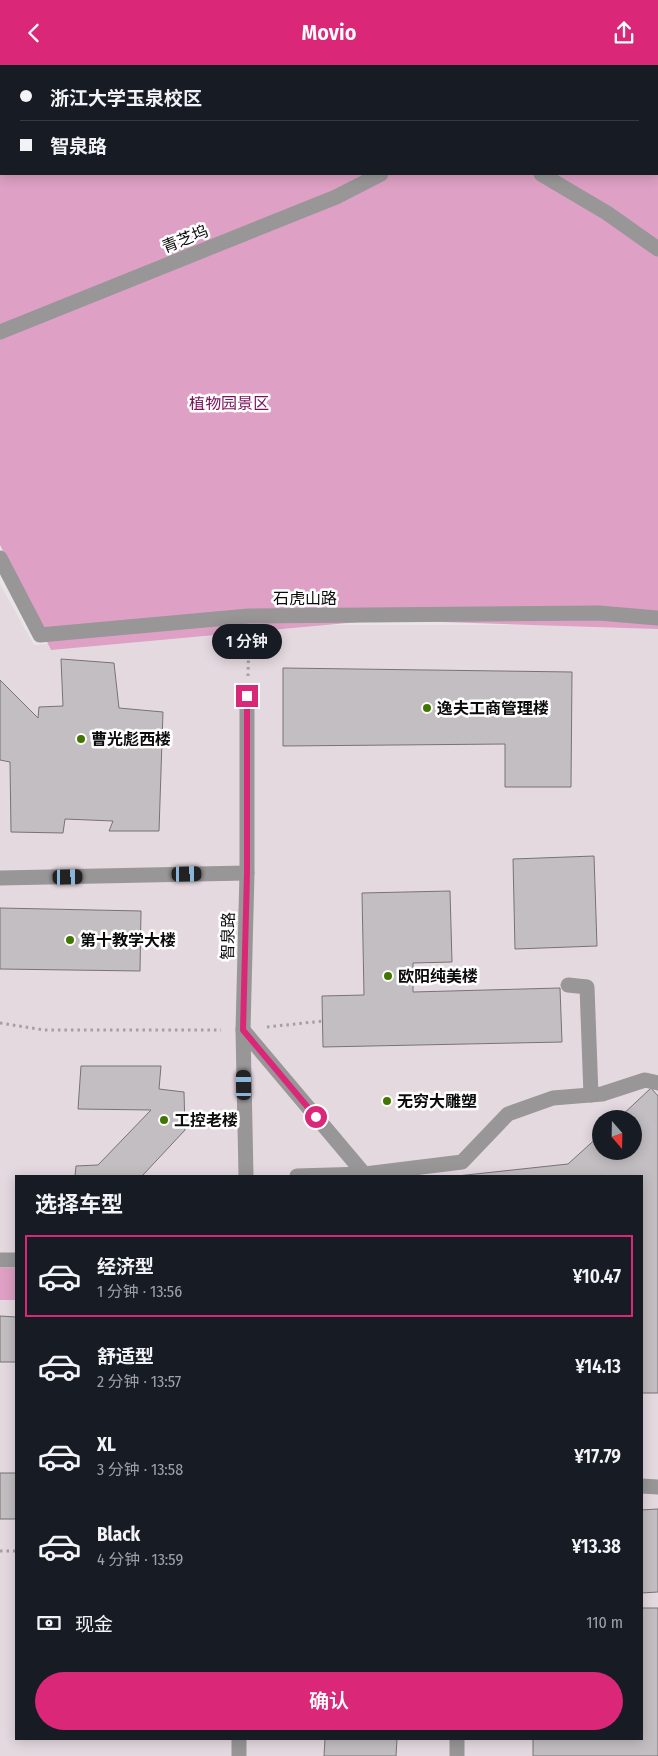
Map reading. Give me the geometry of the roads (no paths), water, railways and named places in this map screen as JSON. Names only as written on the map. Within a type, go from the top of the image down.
[{"type":"street","name":"青芝坞","points":[[0,332],[336,197],[379,175]]},
{"type":"street","points":[[543,175],[607,213],[658,249]]},
{"type":"street","name":"石虎山路","points":[[0,558],[40,635],[249,616],[599,613],[658,619]]},
{"type":"street","name":"智泉路","points":[[246,1175],[243,1030],[247,873],[247,696]]},
{"type":"street","points":[[0,878],[247,873]]},
{"type":"street","points":[[568,985],[588,987],[591,1095]]},
{"type":"street","points":[[243,1030],[366,1175],[462,1162],[508,1114],[553,1098],[602,1094],[645,1080],[658,1083]]},
{"type":"street","points":[[0,1260],[15,1260]]},
{"type":"street","points":[[643,1486],[658,1487]]},
{"type":"street","points":[[239,1740],[239,1756]]},
{"type":"street","points":[[457,1740],[457,1756]]},
{"type":"place","name":"逸夫工商管理楼","points":[[427,708]]},
{"type":"place","name":"曹光彪西楼","points":[[81,739]]},
{"type":"place","name":"第十教学大楼","points":[[70,940]]},
{"type":"place","name":"欧阳纯美楼","points":[[388,976]]},
{"type":"place","name":"无穷大雕塑","points":[[387,1101]]},
{"type":"place","name":"工控老楼","points":[[164,1120]]},
{"type":"park label","name":"植物园景区","points":[[229,403]]}]
